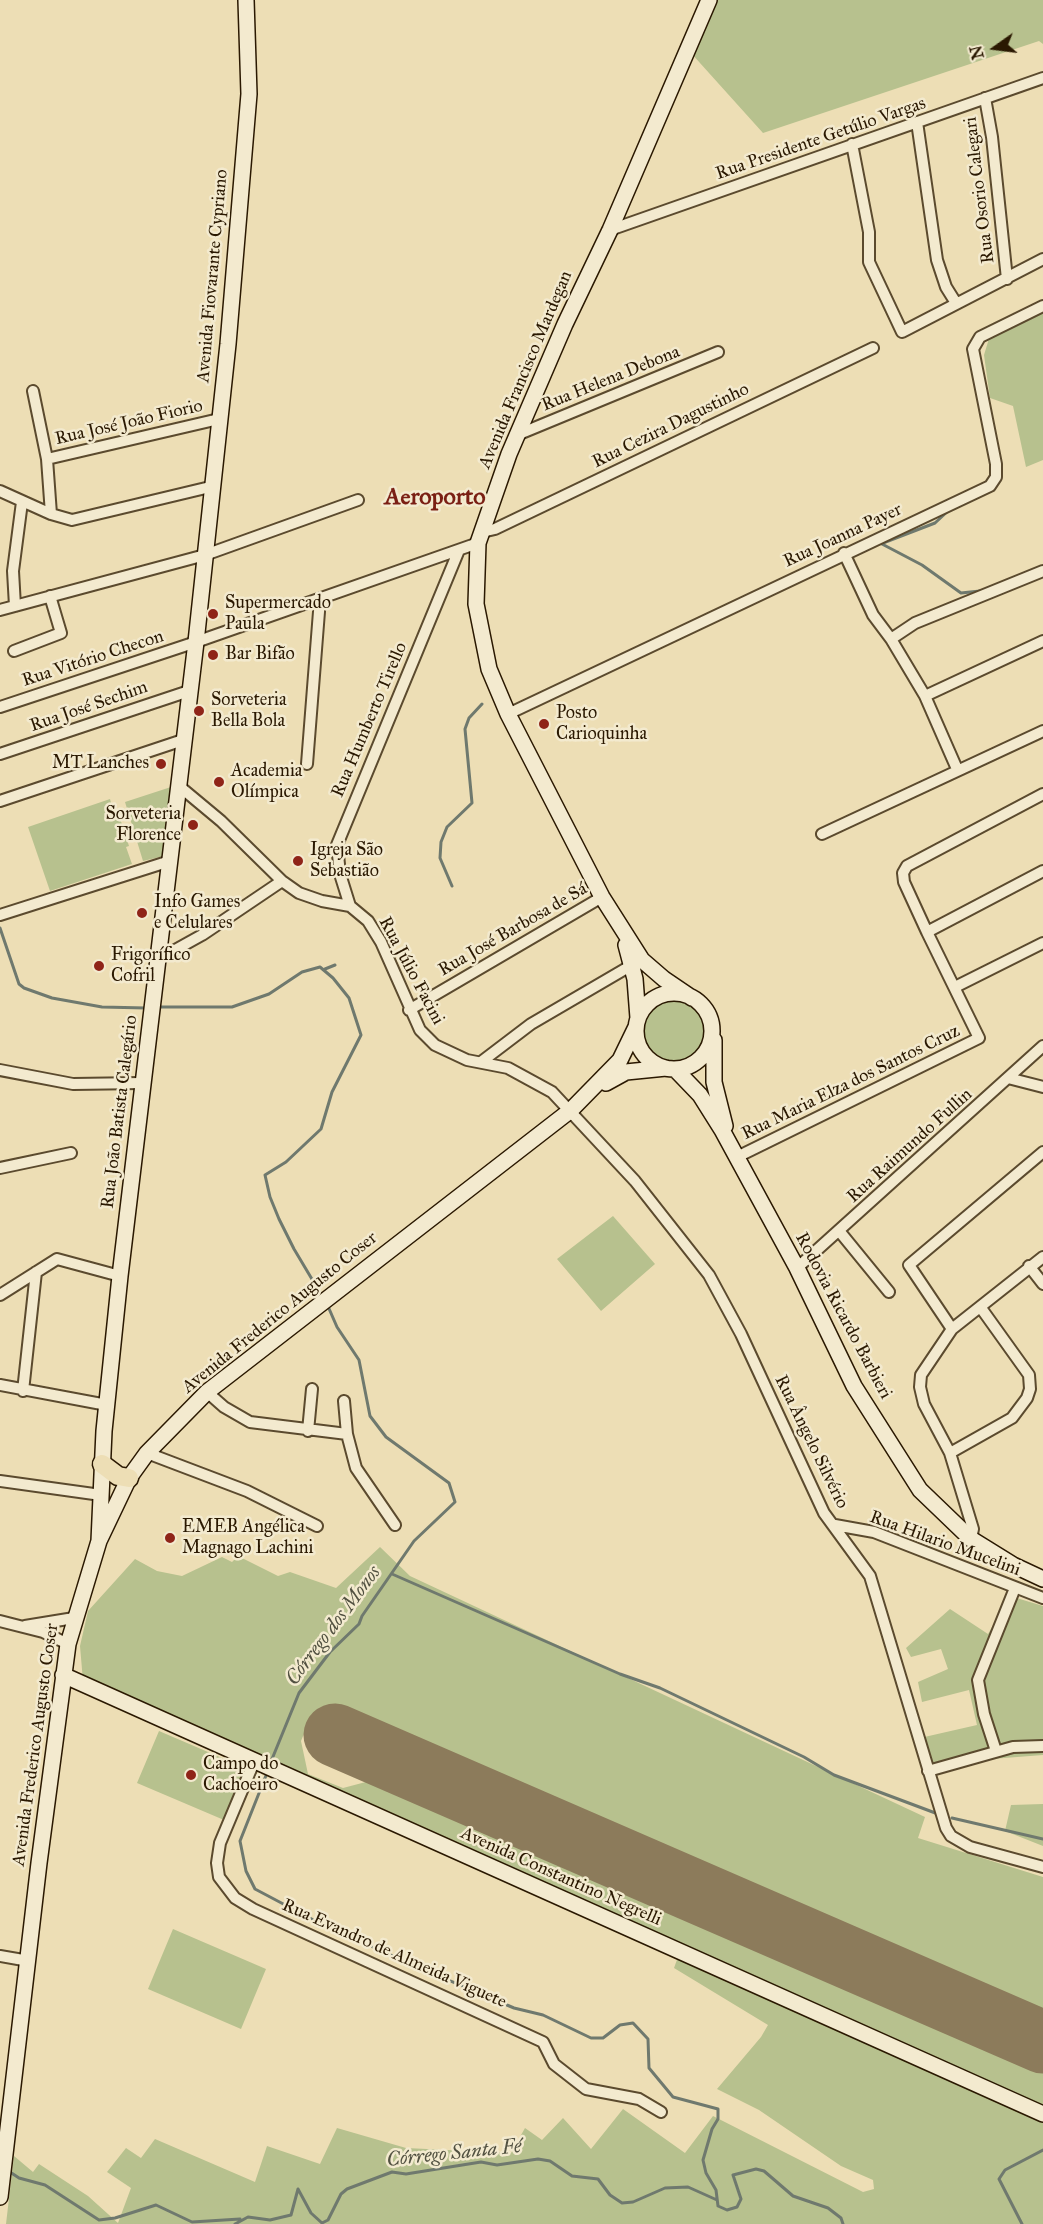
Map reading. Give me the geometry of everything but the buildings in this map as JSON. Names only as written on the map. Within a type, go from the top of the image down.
[{"type":"main road","name":"Avenida Fiovarante Cypriano","points":[[205,555],[210,487],[228,344],[249,94],[246,0]]},
{"type":"main road","name":"Avenida Francisco Mardegan","points":[[692,998],[664,979],[642,960],[602,897],[508,714],[489,669],[476,604],[480,538],[517,435],[610,230],[709,0]]},
{"type":"main road","name":"Rua João Batista Calegário","points":[[99,1541],[102,1464],[120,1276],[205,555]]},
{"type":"main road","name":"Avenida Francisco Mardegan","points":[[618,925],[632,965],[638,1001],[637,1023]]},
{"type":"main road","points":[[712,1028],[710,1041],[700,1059],[688,1066],[671,1068],[654,1063],[644,1054],[638,1041],[637,1023],[645,1006],[657,997],[678,993],[692,998],[708,1013],[712,1028],[716,1092],[735,1153]]},
{"type":"main road","name":"Avenida Frederico Augusto Coser","points":[[0,2197],[68,1644],[99,1541],[129,1478],[147,1453],[207,1392],[571,1110],[620,1060],[637,1023]]},
{"type":"main road","points":[[671,1068],[700,1095],[735,1153]]},
{"type":"main road","name":"Avenida Frederico Augusto Coser","points":[[591,1092],[626,1072],[671,1068]]},
{"type":"main road","name":"Rodovia Ricardo Barbieri","points":[[735,1153],[797,1268],[854,1386],[920,1490],[971,1539],[1013,1565],[1043,1580]]},
{"type":"main road","points":[[102,1464],[118,1476],[129,1478]]},
{"type":"main road","points":[[101,1495],[118,1500]]},
{"type":"main road","name":"Avenida Constantino Negrelli","points":[[63,1675],[1043,2114]]},
{"type":"street","name":"Rua Presidente Getúlio Vargas","points":[[610,230],[1043,78]]},
{"type":"street","name":"Rua Osorio Calegari","points":[[985,98],[992,137],[1007,279]]},
{"type":"street","points":[[917,122],[937,260],[946,287],[956,303]]},
{"type":"street","points":[[852,144],[869,232],[869,262],[902,332],[1043,259]]},
{"type":"street","name":"Rua Joanna Payer","points":[[508,714],[844,553],[990,486],[996,477],[996,464],[973,349],[980,337],[1043,306]]},
{"type":"street","name":"Rua Cezira Dagustinho","points":[[320,599],[459,550],[495,529],[873,348]]},
{"type":"street","name":"Rua Helena Debona","points":[[517,435],[718,352]]},
{"type":"street","points":[[33,391],[47,459],[51,514]]},
{"type":"street","name":"Rua José João Fiorio","points":[[47,459],[219,419]]},
{"type":"street","points":[[0,491],[51,514],[72,520],[210,487]]},
{"type":"street","points":[[0,610],[205,555],[358,500]]},
{"type":"street","points":[[15,606],[13,571],[22,502]]},
{"type":"street","name":"Rua Humberto Tirello","points":[[350,906],[340,873],[337,845],[459,550]]},
{"type":"street","points":[[844,553],[873,615],[891,639],[926,696],[957,769]]},
{"type":"street","points":[[891,639],[915,622],[1043,571]]},
{"type":"street","points":[[14,651],[61,633],[50,596]]},
{"type":"street","points":[[307,764],[320,599]]},
{"type":"street","name":"Rua Vitório Checon","points":[[0,706],[320,599]]},
{"type":"street","points":[[926,696],[1043,641]]},
{"type":"street","name":"Rua José Sechim","points":[[0,754],[189,691]]},
{"type":"street","points":[[822,834],[957,769],[1043,731]]},
{"type":"street","points":[[0,801],[183,740]]},
{"type":"street","points":[[179,786],[221,821],[282,881],[299,893],[350,906]]},
{"type":"street","points":[[1043,794],[907,866],[903,873],[904,882],[955,987],[1043,943]]},
{"type":"street","points":[[4,915],[170,861]]},
{"type":"street","points":[[927,932],[1043,871]]},
{"type":"street","points":[[157,960],[202,935],[282,881]]},
{"type":"street","name":"Rua José Barbosa de Sá","points":[[409,1010],[602,897]]},
{"type":"street","name":"Rua Júlio Facini","points":[[350,906],[368,921],[381,942],[409,1010],[420,1030],[435,1045],[467,1060],[508,1068],[539,1083],[571,1110]]},
{"type":"street","points":[[481,1062],[531,1024],[632,965]]},
{"type":"street","name":"Rua Maria Elza dos Santos Cruz","points":[[735,1153],[979,1038],[955,987]]},
{"type":"street","name":"Rua Raimundo Fullin","points":[[797,1268],[840,1232],[1043,1046]]},
{"type":"street","points":[[0,1070],[73,1084],[142,1083]]},
{"type":"street","points":[[1008,1078],[1043,1087]]},
{"type":"street","name":"Rua Ângelo Silvério","points":[[571,1110],[635,1181],[709,1275],[741,1334],[824,1513],[835,1525],[870,1576],[945,1828],[951,1836],[970,1847],[1043,1867]]},
{"type":"street","points":[[952,1329],[909,1265],[1043,1152]]},
{"type":"street","points":[[0,1168],[72,1153]]},
{"type":"street","points":[[840,1232],[889,1292]]},
{"type":"street","points":[[971,1539],[974,1529],[950,1453],[924,1404],[920,1387],[921,1374],[927,1362],[952,1329],[1043,1257]]},
{"type":"street","points":[[0,1295],[57,1260],[120,1276]]},
{"type":"street","points":[[1029,1266],[1043,1284]]},
{"type":"street","points":[[23,1390],[36,1272]]},
{"type":"street","points":[[950,1453],[1011,1418],[1027,1398],[1030,1389],[1029,1375],[981,1308]]},
{"type":"street","points":[[0,1385],[107,1404]]},
{"type":"street","points":[[308,1431],[312,1389]]},
{"type":"street","points":[[207,1392],[224,1407],[250,1422],[308,1431],[347,1434]]},
{"type":"street","points":[[344,1401],[347,1434],[356,1468],[395,1525]]},
{"type":"street","points":[[147,1453],[247,1491],[317,1526]]},
{"type":"street","points":[[0,1481],[101,1495]]},
{"type":"street","name":"Rua Hilario Mucelini","points":[[835,1525],[874,1532],[1043,1598]]},
{"type":"street","points":[[996,1751],[984,1714],[978,1680],[1015,1588]]},
{"type":"street","points":[[25,1626],[74,1618]]},
{"type":"street","points":[[0,1621],[59,1637],[68,1644]]},
{"type":"street","points":[[928,1771],[996,1751],[1043,1746]]},
{"type":"street","name":"Rua Evandro de Almeida Viguete","points":[[262,1766],[220,1843],[217,1863],[219,1877],[234,1898],[253,1909],[543,2042],[554,2064],[586,2089],[639,2099],[661,2112]]},
{"type":"street","points":[[0,1956],[28,1961]]},
{"type":"green space","points":[[714,0],[1043,0],[1043,44],[1039,41],[763,133],[691,53]]},
{"type":"green space","points":[[1043,311],[1043,460],[1026,467],[1013,406],[990,398],[984,355],[991,332]]},
{"type":"green space","points":[[171,787],[164,856],[143,861],[125,802]]},
{"type":"green space","points":[[110,799],[113,810],[117,809],[129,846],[126,847],[132,864],[50,891],[28,827]]},
{"type":"green space","points":[[672,1000],[684,1002],[695,1009],[702,1020],[704,1032],[702,1044],[695,1055],[684,1062],[672,1064],[660,1062],[649,1055],[642,1044],[640,1032],[642,1020],[649,1009],[660,1002]]},
{"type":"green space","points":[[613,1216],[655,1264],[601,1311],[557,1259]]},
{"type":"green space","points":[[380,1547],[410,1576],[925,1817],[918,1838],[1043,1877],[1043,2021],[324,1707],[312,1714],[301,1741],[308,1774],[343,1788],[381,1778],[1043,2063],[1043,2107],[83,1681],[80,1646],[88,1611],[135,1559],[157,1571],[182,1576],[222,1557],[232,1562],[238,1556],[278,1576],[290,1572],[336,1588]]},
{"type":"green space","points":[[1010,1596],[1043,1606],[1043,1755],[927,1764],[920,1738],[977,1725],[969,1690],[922,1702],[918,1682],[948,1669],[941,1649],[911,1657],[906,1648],[950,1609],[988,1634]]},
{"type":"green space","name":"Campo do Cachoeiro","points":[[159,1731],[243,1767],[237,1793],[224,1820],[137,1783]]},
{"type":"green space","points":[[1043,1804],[1043,1846],[1005,1831],[1011,1805]]},
{"type":"green space","points":[[173,1929],[266,1969],[241,2029],[148,1989]]},
{"type":"green space","points":[[678,1957],[1043,2116],[1043,2224],[6,2224],[14,2156],[33,2172],[39,2164],[88,2196],[118,2223],[131,2188],[107,2172],[126,2148],[141,2158],[155,2139],[255,2182],[267,2146],[320,2164],[337,2128],[406,2148],[511,2153],[525,2128],[542,2140],[563,2118],[591,2149],[623,2109],[685,2153],[713,2116],[863,2192],[874,2189],[873,2180],[841,2166],[759,2110],[717,2089],[761,2037],[768,2025],[674,1968]]},
{"type":"waterway","points":[[883,543],[935,523],[949,510]]},
{"type":"waterway","points":[[882,544],[922,565],[961,593],[980,591]]},
{"type":"waterway","points":[[452,886],[440,858],[441,842],[447,827],[472,803],[465,729],[469,718],[482,704]]},
{"type":"waterway","name":"Córrego dos Monos","points":[[0,928],[19,984],[24,988],[52,998],[102,1007],[146,1008]]},
{"type":"waterway","points":[[325,969],[335,965]]},
{"type":"waterway","name":"Córrego dos Monos","points":[[156,1007],[232,1007],[269,994],[302,972],[320,967],[333,978],[349,998],[361,1035],[332,1092],[321,1129],[286,1162],[265,1175],[270,1197],[279,1219],[322,1296]]},
{"type":"waterway","name":"Córrego dos Monos","points":[[270,1764],[299,1693],[330,1652],[359,1624],[362,1616],[414,1541],[455,1502],[449,1483],[386,1437],[370,1416],[359,1360],[337,1327],[327,1304]]},
{"type":"waterway","points":[[392,1574],[620,1674],[660,1688],[804,1757],[834,1775],[938,1814]]},
{"type":"waterway","name":"Córrego dos Monos","points":[[267,1773],[240,1841],[246,1871],[255,1889],[323,1925],[514,2008],[543,2015],[591,2038],[603,2038],[620,2025],[633,2023],[648,2039],[649,2068],[673,2097],[718,2109],[718,2119],[712,2129],[703,2160],[706,2173],[716,2190],[718,2206],[727,2210],[737,2207],[741,2199],[733,2175],[756,2169],[764,2171],[793,2196],[828,2208],[841,2218],[843,2224]]},
{"type":"waterway","points":[[952,1818],[1043,1839]]},
{"type":"waterway","points":[[1022,2224],[999,2179],[1005,2170],[1043,2150]]},
{"type":"waterway","name":"Córrego Santa Fé","points":[[235,2224],[248,2217],[270,2220],[291,2215],[298,2189],[311,2213],[322,2223],[328,2220],[341,2194],[347,2189],[392,2172],[406,2174],[481,2162],[497,2165],[538,2159],[550,2161],[572,2176],[598,2179],[610,2195],[622,2203],[633,2202],[665,2188],[688,2187],[717,2200]]},
{"type":"waterway","points":[[10,2172],[19,2178],[45,2185],[99,2220],[115,2218],[156,2205],[192,2222],[240,2219]]},
{"type":"runway","points":[[335,1735],[1043,2042]]},
{"type":"place","name":"Supermercado Paula","points":[[213,614]]},
{"type":"place","name":"Bar Bifão","points":[[213,655]]},
{"type":"place","name":"Sorveteria Bella Bola","points":[[199,711]]},
{"type":"place","name":"Posto Carioquinha","points":[[544,724]]},
{"type":"place","name":"MT Lanches","points":[[161,764]]},
{"type":"place","name":"Academia Olímpica","points":[[219,782]]},
{"type":"place","name":"Sorveteria Florence","points":[[193,825]]},
{"type":"place","name":"Igreja São Sebastião","points":[[298,861]]},
{"type":"place","name":"Info Games e Celulares","points":[[142,913]]},
{"type":"place","name":"Frigorífico Cofril","points":[[99,966]]},
{"type":"place","name":"EMEB Angélica Magnago Lachini","points":[[170,1538]]},
{"type":"place","name":"Campo do Cachoeiro","points":[[191,1775]]},
{"type":"district","name":"Aeroporto","points":[[435,498]]}]
